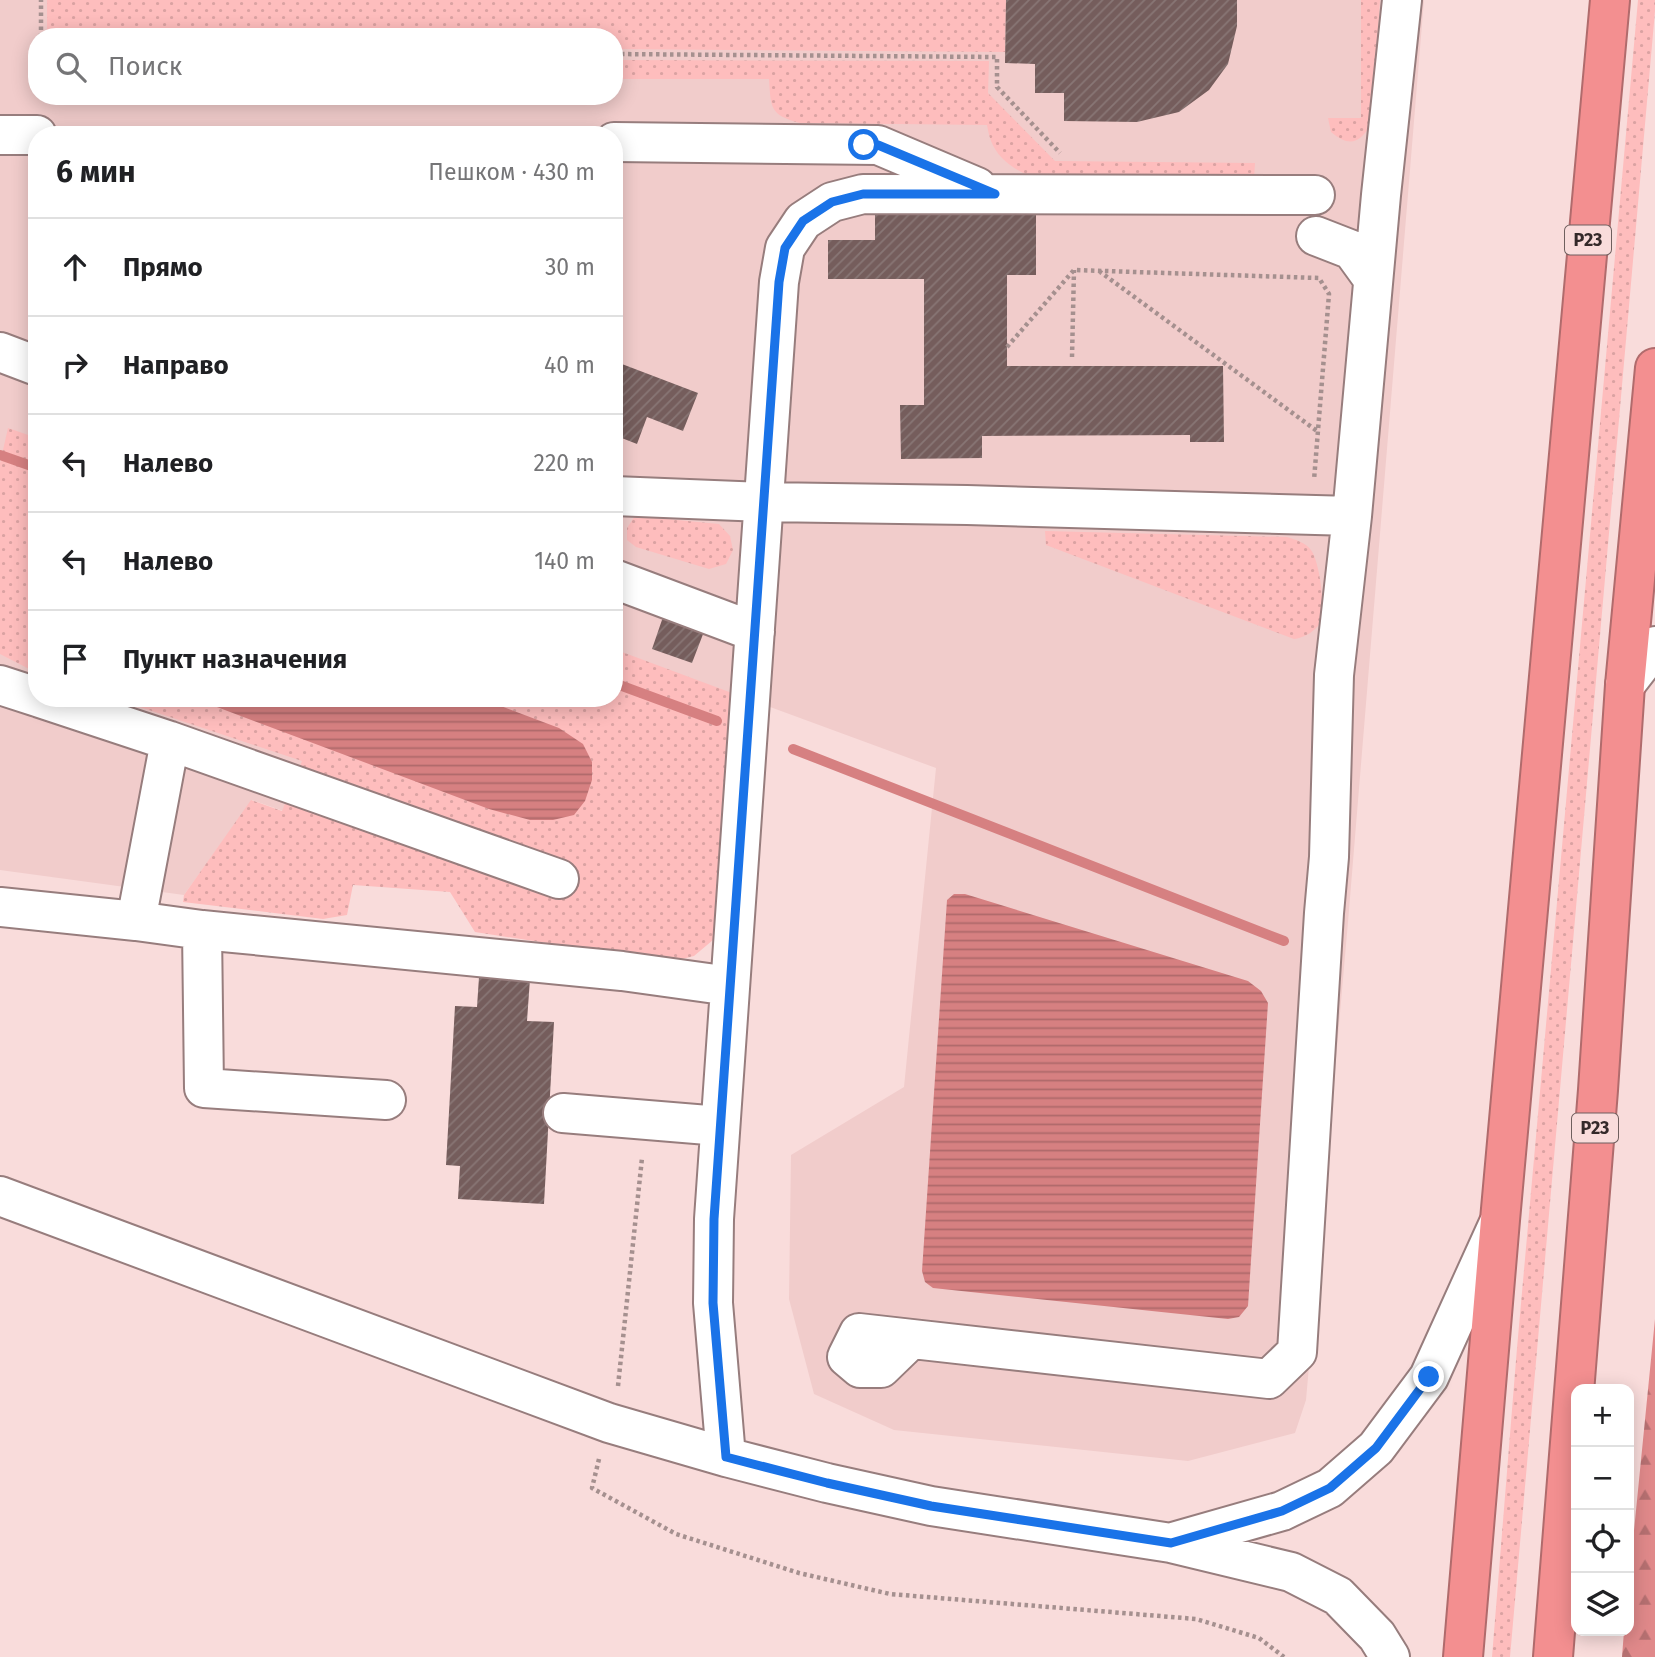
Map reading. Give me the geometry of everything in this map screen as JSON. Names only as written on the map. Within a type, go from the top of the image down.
[{"type":"highway","name":"Р23","points":[[1463,1657],[1610,0]]},
{"type":"highway","name":"Р23","points":[[1553,1657],[1599,1076],[1625,685],[1655,368]]},
{"type":"lane","points":[[911,1339],[1269,1379],[1297,1352],[1329,858],[1334,675],[1402,0]]},
{"type":"lane","points":[[0,135],[28,135]]},
{"type":"lane","points":[[623,142],[878,145],[995,194]]},
{"type":"lane","points":[[726,1457],[713,1303],[714,1219],[779,282],[785,248],[803,221],[832,202],[863,194],[1315,195]]},
{"type":"lane","points":[[1316,236],[1352,250],[1373,279]]},
{"type":"lane","points":[[0,352],[28,363]]},
{"type":"lane","points":[[623,496],[1352,516]]},
{"type":"lane","points":[[623,582],[755,632]]},
{"type":"lane","points":[[1625,685],[1655,646]]},
{"type":"lane","points":[[0,685],[28,695]]},
{"type":"lane","points":[[66,707],[559,878]]},
{"type":"lane","points":[[136,921],[170,741]]},
{"type":"lane","points":[[0,908],[622,971],[730,986]]},
{"type":"lane","points":[[202,930],[204,1088],[386,1100]]},
{"type":"lane","points":[[563,1113],[720,1126]]},
{"type":"lane","points":[[0,1196],[609,1423],[726,1457],[931,1506],[1171,1543],[1291,1572],[1338,1596],[1377,1636],[1390,1657]]},
{"type":"lane","points":[[1171,1543],[1282,1511],[1330,1488],[1376,1448],[1429,1377],[1500,1220]]},
{"type":"path","points":[[41,0],[41,28]]},
{"type":"path","points":[[623,54],[997,57],[997,87],[1060,153]]},
{"type":"path","points":[[1074,270],[1319,278],[1329,294],[1311,515]]},
{"type":"path","points":[[1007,347],[1074,270]]},
{"type":"path","points":[[1072,357],[1074,270]]},
{"type":"path","points":[[1099,271],[1318,432]]},
{"type":"shaded area","points":[[0,0],[1424,0],[1306,1400],[1295,1433],[1188,1461],[894,1430],[814,1394],[789,1299],[791,1155],[904,1087],[936,768],[732,693],[628,932],[252,800],[184,895],[0,870]]},
{"type":"shaded area","points":[[47,0],[1006,0],[1005,52],[623,49],[623,28],[47,28]]},
{"type":"shaded area","points":[[1361,0],[1380,0],[1372,123],[1359,139],[1349,141],[1331,132],[1328,118],[1361,118]]},
{"type":"shaded area","points":[[1638,0],[1655,0],[1655,11],[1510,1657],[1492,1657],[1517,1348]]},
{"type":"shaded area","points":[[623,60],[989,61],[988,93],[1055,161],[1255,163],[1254,180],[1037,179],[1004,160],[994,148],[987,125],[800,123],[777,113],[770,97],[769,79],[623,79]]},
{"type":"shaded area","points":[[8,428],[28,435],[28,668],[0,654],[0,463]]},
{"type":"shaded area","points":[[635,516],[719,524],[730,536],[733,550],[726,564],[709,569],[636,547],[627,540],[627,528]]},
{"type":"shaded area","points":[[1045,531],[1287,537],[1306,545],[1314,556],[1321,588],[1321,620],[1310,633],[1294,639],[1046,545]]},
{"type":"shaded area","points":[[623,652],[732,693],[713,940],[694,956],[670,962],[475,932],[450,892],[353,885],[347,915],[323,919],[183,902],[184,895],[251,800],[282,811],[302,761],[140,707],[623,707]]},
{"type":"shaded area","points":[[217,707],[504,707],[559,728],[583,744],[592,762],[592,780],[585,801],[574,815],[553,820],[530,820],[489,809]]},
{"type":"shaded area","points":[[954,894],[965,894],[1248,981],[1261,991],[1268,1003],[1248,1306],[1239,1317],[1228,1319],[933,1288],[925,1282],[922,1271],[947,900]]},
{"type":"green space","points":[[1655,1319],[1655,1657],[1622,1657],[1624,1636],[1634,1636],[1634,1531]]},
{"type":"building","points":[[1006,0],[1237,0],[1237,26],[1228,64],[1209,90],[1179,112],[1137,122],[1064,121],[1064,93],[1035,93],[1035,64],[1005,63]]},
{"type":"building","points":[[875,203],[1036,203],[1036,275],[1007,275],[1007,366],[1223,366],[1224,442],[1190,442],[1190,435],[982,436],[982,458],[901,459],[900,405],[924,405],[924,279],[828,279],[828,240],[875,240]]},
{"type":"building","points":[[623,364],[698,393],[683,431],[647,417],[637,444],[623,439]]},
{"type":"building","points":[[664,614],[705,629],[692,663],[652,649]]},
{"type":"building","points":[[479,977],[530,979],[527,1021],[554,1022],[544,1204],[458,1199],[460,1166],[446,1165],[455,1006],[477,1007]]},
{"type":"waterway","points":[[0,455],[28,465]]},
{"type":"waterway","points":[[623,686],[717,721]]},
{"type":"waterway","points":[[793,749],[1284,941]]},
{"type":"route","points":[[864,145],[878,145],[995,194],[863,194],[832,202],[803,221],[785,248],[779,282],[714,1219],[713,1303],[726,1457],[931,1506],[1171,1543],[1282,1511],[1330,1488],[1376,1448],[1429,1377]]}]
